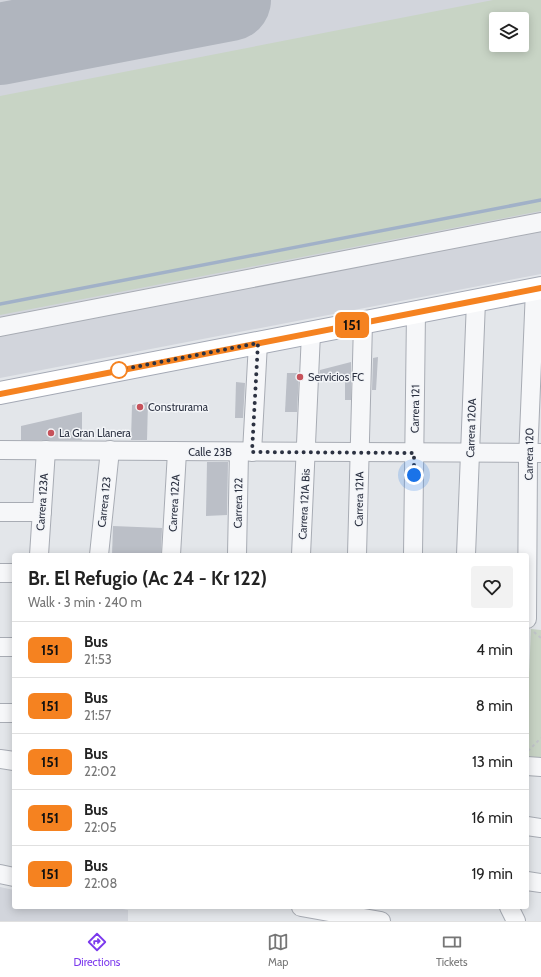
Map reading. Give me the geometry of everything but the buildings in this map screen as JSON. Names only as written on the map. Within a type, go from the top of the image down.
[{"type":"main road","points":[[0,394],[538,289]]},
{"type":"street","points":[[0,327],[541,222]]},
{"type":"street","name":"Carrera 120","points":[[529,553],[535,453],[538,289]]},
{"type":"street","name":"Carrera 120A","points":[[466,553],[476,301]]},
{"type":"street","name":"Carrera 121","points":[[413,553],[416,312]]},
{"type":"street","name":"Carrera 121A","points":[[357,553],[363,323]]},
{"type":"street","name":"Carrera 121A Bis","points":[[301,553],[312,333]]},
{"type":"street","name":"Carrera 122","points":[[237,553],[258,343]]},
{"type":"street","name":"Calle 23B","points":[[0,450],[535,453]]},
{"type":"street","name":"Carrera 123A","points":[[39,553],[46,450]]},
{"type":"street","name":"Carrera 123","points":[[99,553],[110,450]]},
{"type":"street","name":"Carrera 122A","points":[[171,553],[177,452]]},
{"type":"street","points":[[0,512],[42,512]]},
{"type":"street","points":[[0,573],[12,573]]},
{"type":"street","points":[[0,647],[12,647]]},
{"type":"street","points":[[0,713],[12,713]]},
{"type":"street","points":[[0,759],[12,761]]},
{"type":"street","points":[[529,766],[541,767]]},
{"type":"street","points":[[529,826],[541,828]]},
{"type":"street","points":[[0,874],[12,877]]},
{"type":"street","points":[[529,881],[541,883]]},
{"type":"street","points":[[312,909],[381,921]]},
{"type":"street","points":[[510,909],[516,921]]},
{"type":"path","points":[[529,750],[541,738]]},
{"type":"shaded area","points":[[0,0],[541,0],[541,274],[0,378]]},
{"type":"shaded area","points":[[0,887],[12,890],[12,909],[128,910],[128,921],[0,921]]},
{"type":"green space","points":[[493,0],[541,0],[541,211],[0,315],[0,96]]},
{"type":"green space","points":[[531,629],[541,630],[541,759],[529,758],[529,675]]},
{"type":"waterway","points":[[0,304],[541,200]]},
{"type":"runway","points":[[0,44],[230,0]]},
{"type":"bus line","name":"151","points":[[0,394],[541,288]]},
{"type":"place","name":"Servicios FC","points":[[300,377]]},
{"type":"place","name":"Construrama","points":[[140,407]]},
{"type":"place","name":"La Gran Llanera","points":[[51,433]]},
{"type":"route","points":[[119,370],[258,343],[252,452],[414,453],[414,475]]}]
